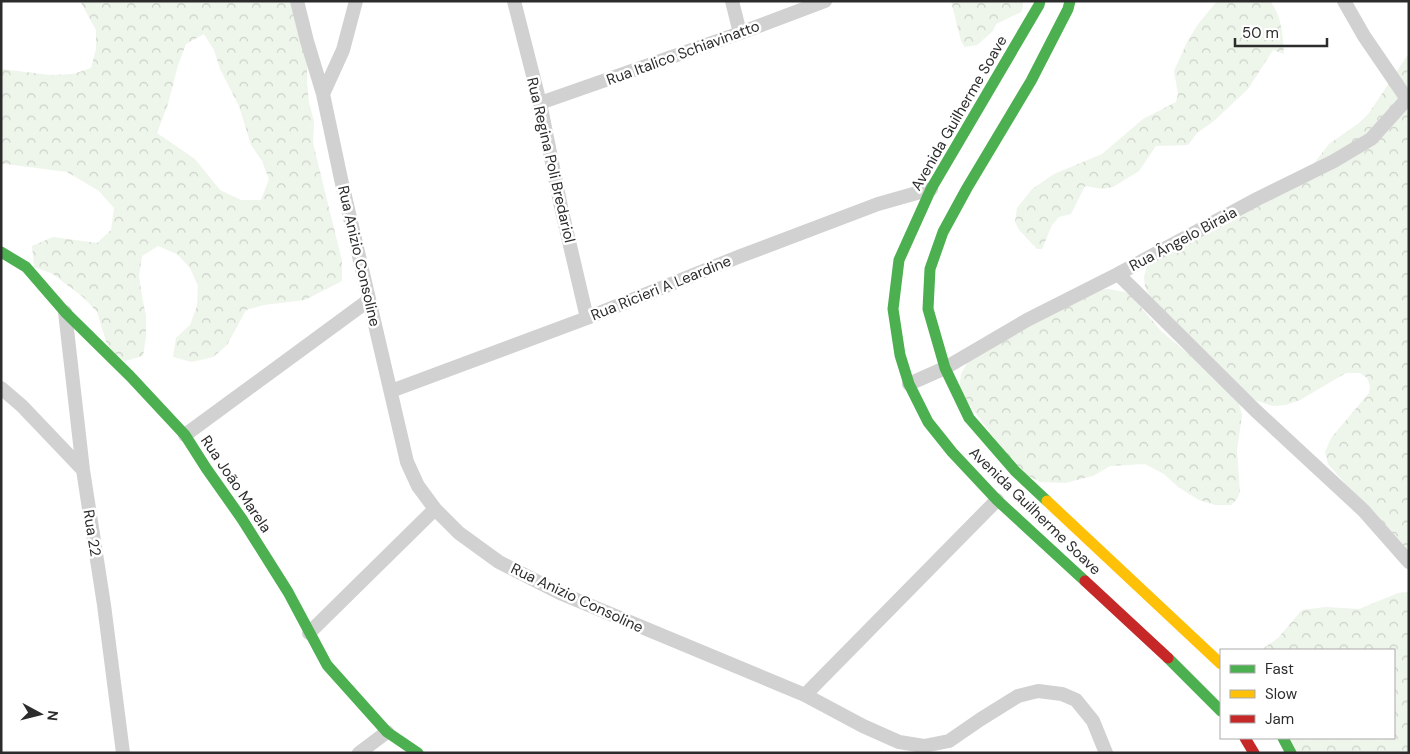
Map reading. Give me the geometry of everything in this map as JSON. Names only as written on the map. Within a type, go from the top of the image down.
[{"type":"street","name":"Rua Anizio Consoline","points":[[297,1],[323,94],[407,462],[418,486],[435,510],[459,533],[499,562],[551,588],[668,639],[805,695],[863,726],[899,742],[924,746],[949,741],[1018,696],[1038,691],[1062,694],[1076,700],[1093,721],[1106,753]]},
{"type":"street","points":[[323,94],[343,50],[356,1]]},
{"type":"street","name":"Rua Regina Poli Bredariol","points":[[514,1],[540,103],[561,207],[587,318]]},
{"type":"street","points":[[732,1],[740,33]]},
{"type":"street","name":"Rua Italico Schiavinatto","points":[[540,103],[826,1]]},
{"type":"street","name":"Avenida Guilherme Soave","points":[[1040,1],[931,189],[899,260],[893,308],[900,355],[909,384],[928,422],[952,452],[997,500],[1179,668],[1220,709]]},
{"type":"street","name":"Avenida Guilherme Soave","points":[[1070,1],[1068,10],[1031,82],[967,188],[943,232],[930,269],[928,308],[945,368],[969,418],[1015,471],[1220,663]]},
{"type":"street","points":[[1344,1],[1364,36],[1408,97]]},
{"type":"street","name":"Rua Ângelo Biraia","points":[[909,384],[945,368],[1027,320],[1118,274],[1257,199],[1334,161],[1371,139],[1408,97]]},
{"type":"street","name":"Rua Ricieri A Leardine","points":[[391,390],[587,318],[738,257],[878,204],[931,189]]},
{"type":"street","name":"Rua João Marela","points":[[1,252],[26,267],[65,312],[186,435],[288,592],[327,665],[387,732],[418,753]]},
{"type":"street","points":[[1118,274],[1255,410],[1364,511],[1409,562]]},
{"type":"street","points":[[186,435],[369,300]]},
{"type":"street","name":"Rua 22","points":[[65,312],[83,470],[104,604],[123,753]]},
{"type":"street","points":[[1,388],[22,406],[83,470]]},
{"type":"street","points":[[805,695],[997,500]]},
{"type":"street","points":[[309,633],[435,510]]},
{"type":"street","points":[[359,753],[387,732]]},
{"type":"street","points":[[1246,739],[1254,753]]},
{"type":"street","points":[[1284,739],[1291,753]]},
{"type":"green space","points":[[80,1],[291,1],[307,61],[309,103],[314,121],[313,143],[342,261],[342,281],[305,300],[264,305],[246,310],[227,345],[213,357],[192,362],[173,357],[176,338],[190,325],[197,306],[198,286],[190,268],[177,254],[158,246],[142,256],[139,276],[146,316],[143,356],[125,361],[109,351],[97,312],[84,298],[53,274],[34,267],[32,246],[53,237],[97,243],[111,230],[114,208],[99,191],[67,172],[1,164],[1,69],[50,75],[73,74],[91,68],[96,49],[96,30]],"holes":[[[204,34],[214,50],[220,69],[239,106],[251,145],[262,161],[269,179],[261,200],[241,200],[220,190],[195,159],[157,133],[186,44]]]},
{"type":"green space","points":[[951,1],[1023,1],[1023,6],[1021,12],[996,24],[993,31],[977,45],[965,47],[961,41]]},
{"type":"green space","points":[[1217,1],[1270,1],[1279,20],[1284,54],[1273,50],[1248,89],[1214,121],[1197,133],[1188,145],[1156,146],[1139,171],[1113,187],[1103,189],[1085,186],[1071,214],[1059,217],[1052,225],[1042,249],[1037,249],[1019,230],[1015,222],[1017,208],[1032,189],[1054,174],[1102,154],[1143,119],[1176,102],[1178,94],[1174,71],[1188,40]]},
{"type":"green space","points":[[1409,53],[1409,556],[1328,464],[1325,452],[1331,438],[1369,393],[1370,386],[1367,378],[1360,373],[1346,373],[1300,400],[1286,405],[1273,406],[1255,400],[1227,379],[1160,314],[1145,287],[1144,277],[1147,265],[1153,259],[1179,250],[1192,234],[1305,175],[1329,144],[1359,123],[1369,113]]},
{"type":"green space","points":[[1108,289],[1125,292],[1135,298],[1162,332],[1203,366],[1239,404],[1242,415],[1237,450],[1240,492],[1237,499],[1231,505],[1215,505],[1199,500],[1178,487],[1164,474],[1145,464],[1110,466],[1093,476],[1065,483],[1040,482],[1019,471],[959,391],[961,374],[971,356],[1077,293]]},
{"type":"green space","points":[[1409,592],[1409,753],[1291,753],[1283,739],[1395,739],[1395,649],[1262,649],[1278,638],[1302,610],[1325,607],[1359,609],[1398,593]]},
{"type":"traffic: fast","points":[[1040,1],[931,189],[899,260],[893,309],[900,355],[909,384],[928,422],[952,452],[997,500],[1085,581]]},
{"type":"traffic: fast","points":[[1047,501],[1015,471],[969,418],[945,368],[928,309],[930,269],[943,232],[1031,81],[1068,9],[1070,1]]},
{"type":"traffic: fast","points":[[1,252],[26,267],[65,312],[130,376],[185,435],[242,519],[288,592],[327,665],[387,732],[418,753]]},
{"type":"traffic: fast","points":[[1168,658],[1220,710]]},
{"type":"traffic: fast","points":[[1284,739],[1291,753]]},
{"type":"traffic: slow","points":[[1047,501],[1220,663]]},
{"type":"traffic: jam","points":[[1085,581],[1168,658]]},
{"type":"traffic: jam","points":[[1246,739],[1254,753]]}]
